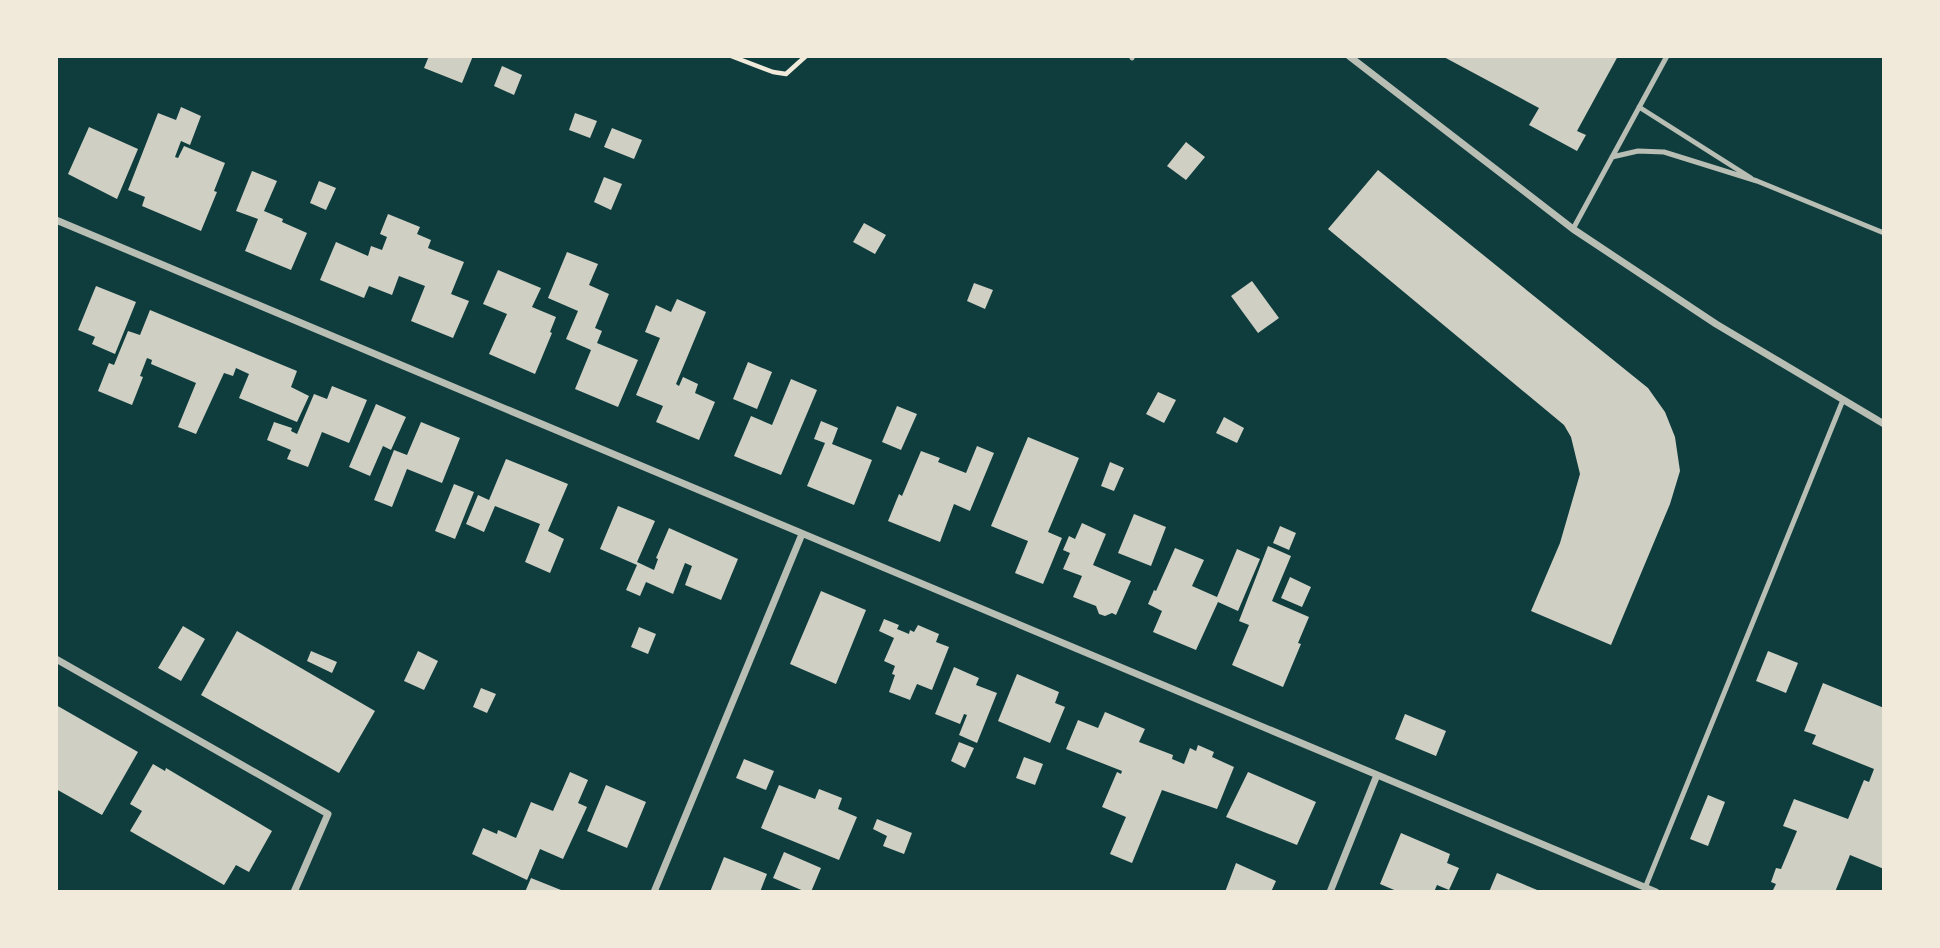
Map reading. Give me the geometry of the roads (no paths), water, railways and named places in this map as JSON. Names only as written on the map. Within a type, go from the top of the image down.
[{"type":"street","points":[[1349,56],[1573,229],[1716,324],[1884,424]]},
{"type":"street","points":[[56,220],[1656,892]]},
{"type":"street","points":[[654,892],[802,534]]},
{"type":"street","points":[[56,659],[328,814],[294,892]]},
{"type":"street","points":[[1331,892],[1377,775]]},
{"type":"lane","points":[[1573,229],[1667,56]]},
{"type":"lane","points":[[1639,107],[1757,181]]},
{"type":"lane","points":[[1612,157],[1638,151],[1664,152],[1757,181],[1884,233]]},
{"type":"lane","points":[[1646,888],[1843,400]]}]
